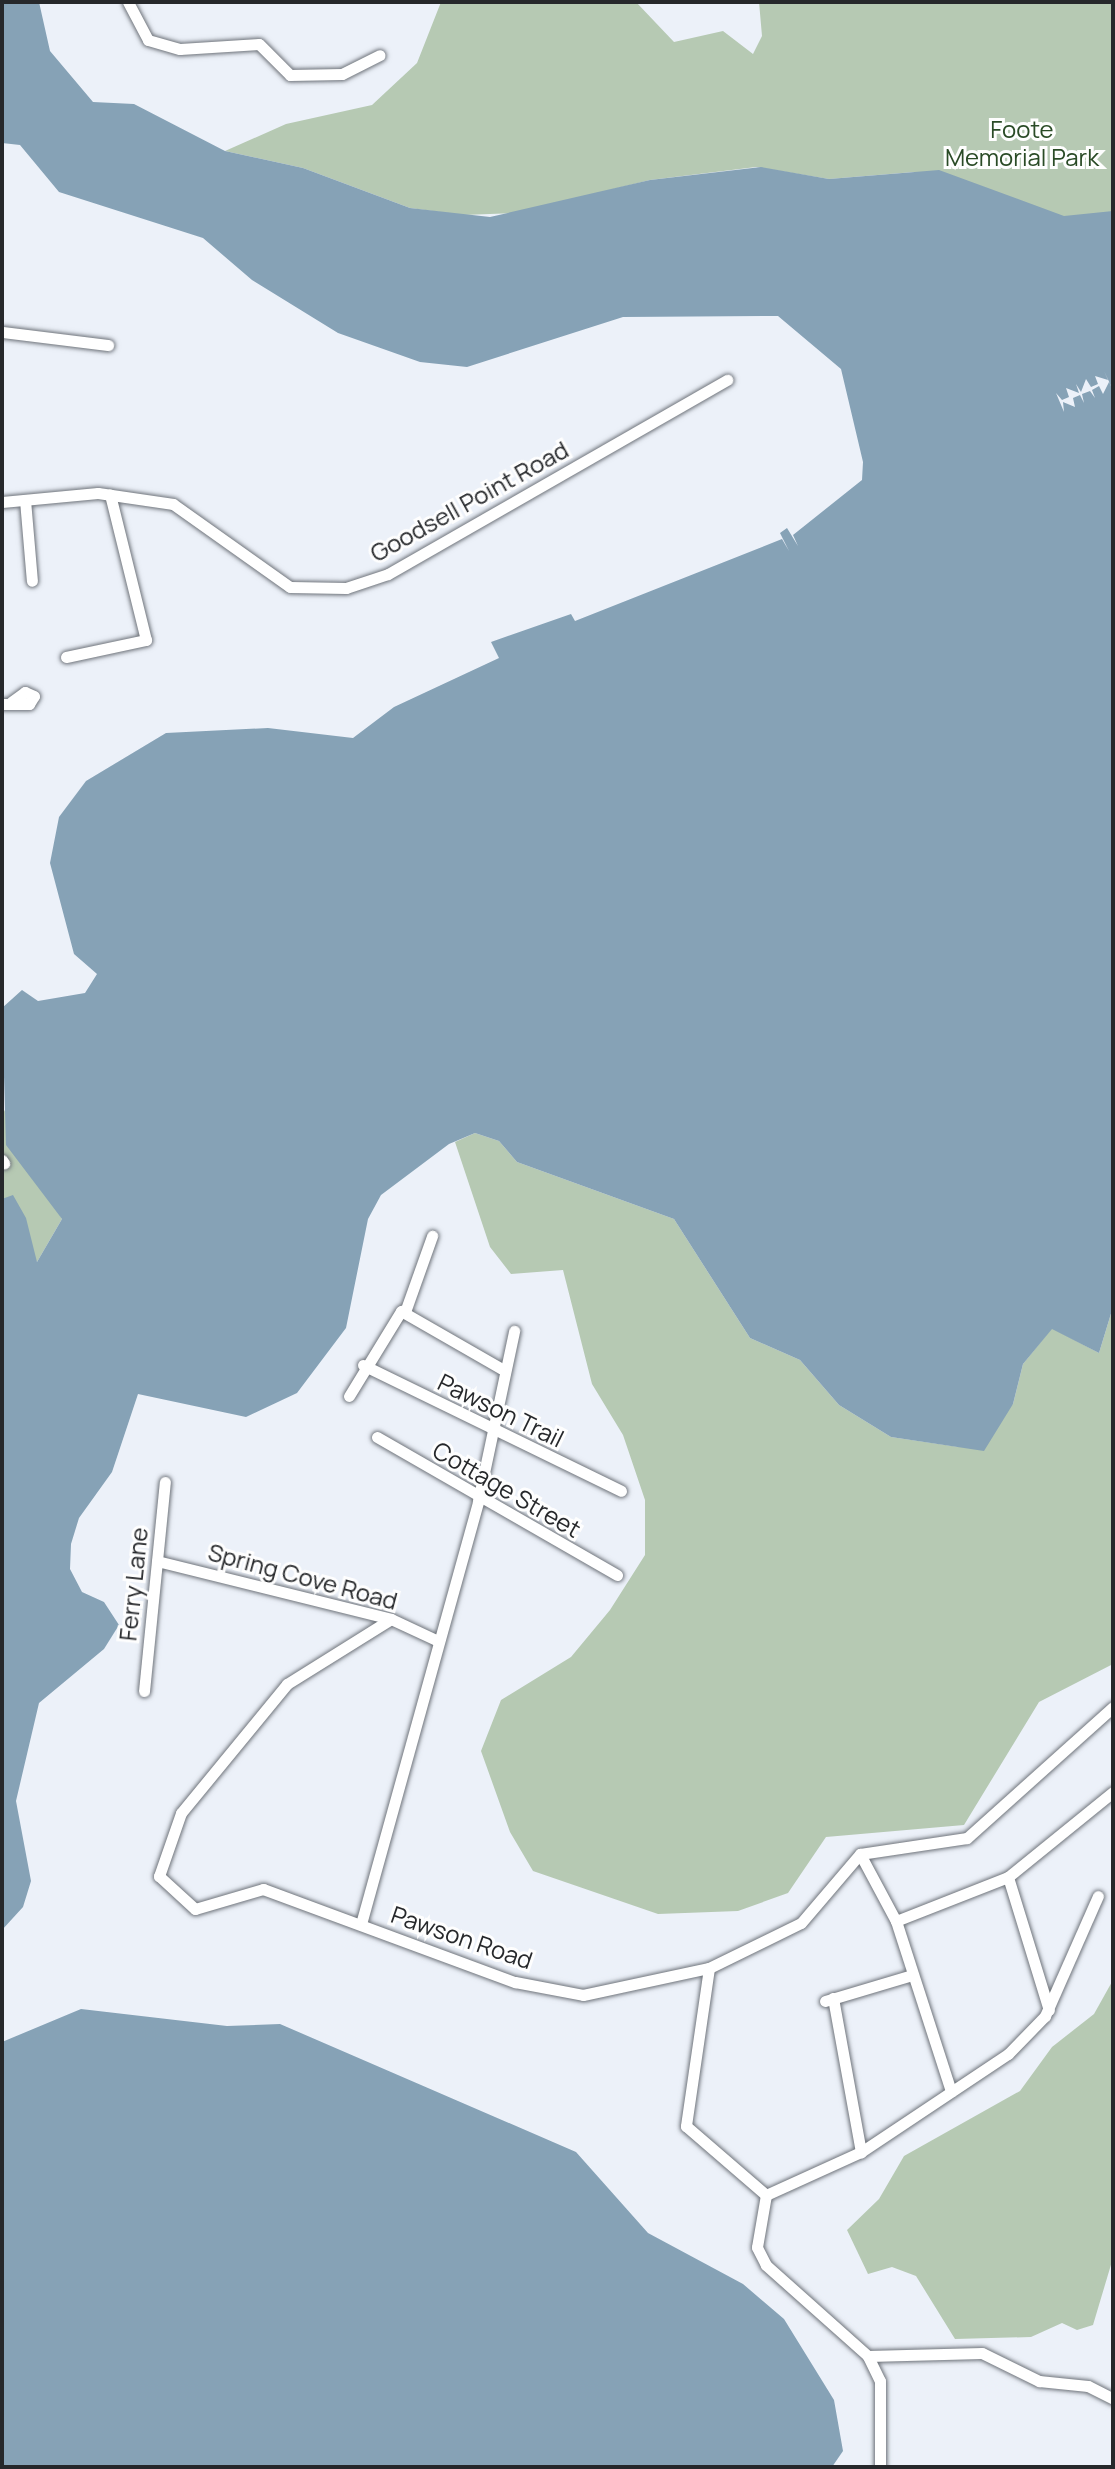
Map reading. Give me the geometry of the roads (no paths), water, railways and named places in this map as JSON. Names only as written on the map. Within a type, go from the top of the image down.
[{"type":"street","points":[[128,2],[148,40],[180,49],[259,44],[290,75],[342,74],[380,55]]},
{"type":"street","points":[[2,332],[108,345]]},
{"type":"street","name":"Goodsell Point Road","points":[[2,502],[110,494],[185,508],[290,587],[346,588],[388,574],[727,380]]},
{"type":"street","points":[[66,657],[146,640],[110,494]]},
{"type":"street","points":[[25,500],[32,581]]},
{"type":"street","points":[[349,1396],[363,1365],[405,1312],[432,1236]]},
{"type":"street","points":[[405,1312],[502,1369]]},
{"type":"street","name":"Pawson Road","points":[[514,1331],[488,1432],[478,1501],[436,1640],[361,1924],[515,1982],[583,1995],[709,1968],[801,1923],[860,1854]]},
{"type":"street","name":"Pawson Trail","points":[[363,1365],[488,1432],[621,1491]]},
{"type":"street","name":"Cottage Street","points":[[377,1437],[478,1501],[617,1575]]},
{"type":"street","name":"Ferry Lane","points":[[144,1691],[165,1482]]},
{"type":"street","name":"Spring Cove Road","points":[[157,1561],[391,1619],[436,1640]]},
{"type":"street","points":[[361,1924],[263,1889],[195,1909],[159,1876],[181,1813],[287,1684],[391,1619]]},
{"type":"street","points":[[951,2091],[896,1921],[860,1854],[967,1838],[1113,1707]]},
{"type":"street","points":[[896,1921],[1008,1877],[1113,1792]]},
{"type":"street","points":[[1008,1877],[1049,2010]]},
{"type":"street","points":[[766,2195],[861,2152],[1008,2054],[1049,2010],[1098,1896]]},
{"type":"street","points":[[709,1968],[686,2126],[766,2195]]},
{"type":"street","points":[[861,2152],[829,2000],[912,1975]]},
{"type":"street","points":[[766,2195],[757,2247],[766,2265],[868,2356],[880,2381],[880,2467]]},
{"type":"street","points":[[868,2356],[982,2353],[1039,2381],[1088,2386],[1113,2399]]},
{"type":"water","points":[[2,2],[39,2],[50,51],[93,102],[134,104],[225,151],[303,168],[410,208],[490,217],[650,180],[761,167],[829,179],[939,170],[1064,216],[1113,211],[1113,1307],[1099,1353],[1052,1329],[1023,1364],[1013,1404],[984,1451],[891,1437],[839,1405],[800,1360],[750,1338],[674,1219],[517,1162],[499,1141],[475,1133],[449,1144],[381,1195],[368,1219],[346,1328],[297,1393],[246,1417],[138,1394],[112,1472],[79,1518],[71,1544],[70,1569],[82,1592],[104,1602],[119,1625],[104,1649],[39,1703],[16,1801],[31,1881],[23,1907],[2,1930],[2,1199],[13,1195],[26,1218],[37,1262],[62,1219],[6,1145],[2,1008],[22,990],[38,1001],[85,993],[97,974],[74,954],[50,863],[59,817],[86,781],[166,733],[268,728],[353,738],[394,707],[499,658],[491,642],[571,614],[575,621],[782,539],[789,551],[780,533],[787,528],[798,546],[793,535],[862,480],[863,462],[841,369],[778,316],[623,317],[467,367],[420,362],[338,333],[252,280],[203,238],[59,192],[20,145],[2,143]]},
{"type":"water","points":[[81,2009],[227,2026],[280,2024],[576,2152],[648,2233],[743,2284],[784,2319],[834,2400],[843,2451],[832,2467],[2,2467],[2,2042]]},
{"type":"park label","name":"Foote Memorial Park","points":[[1022,143]]}]
